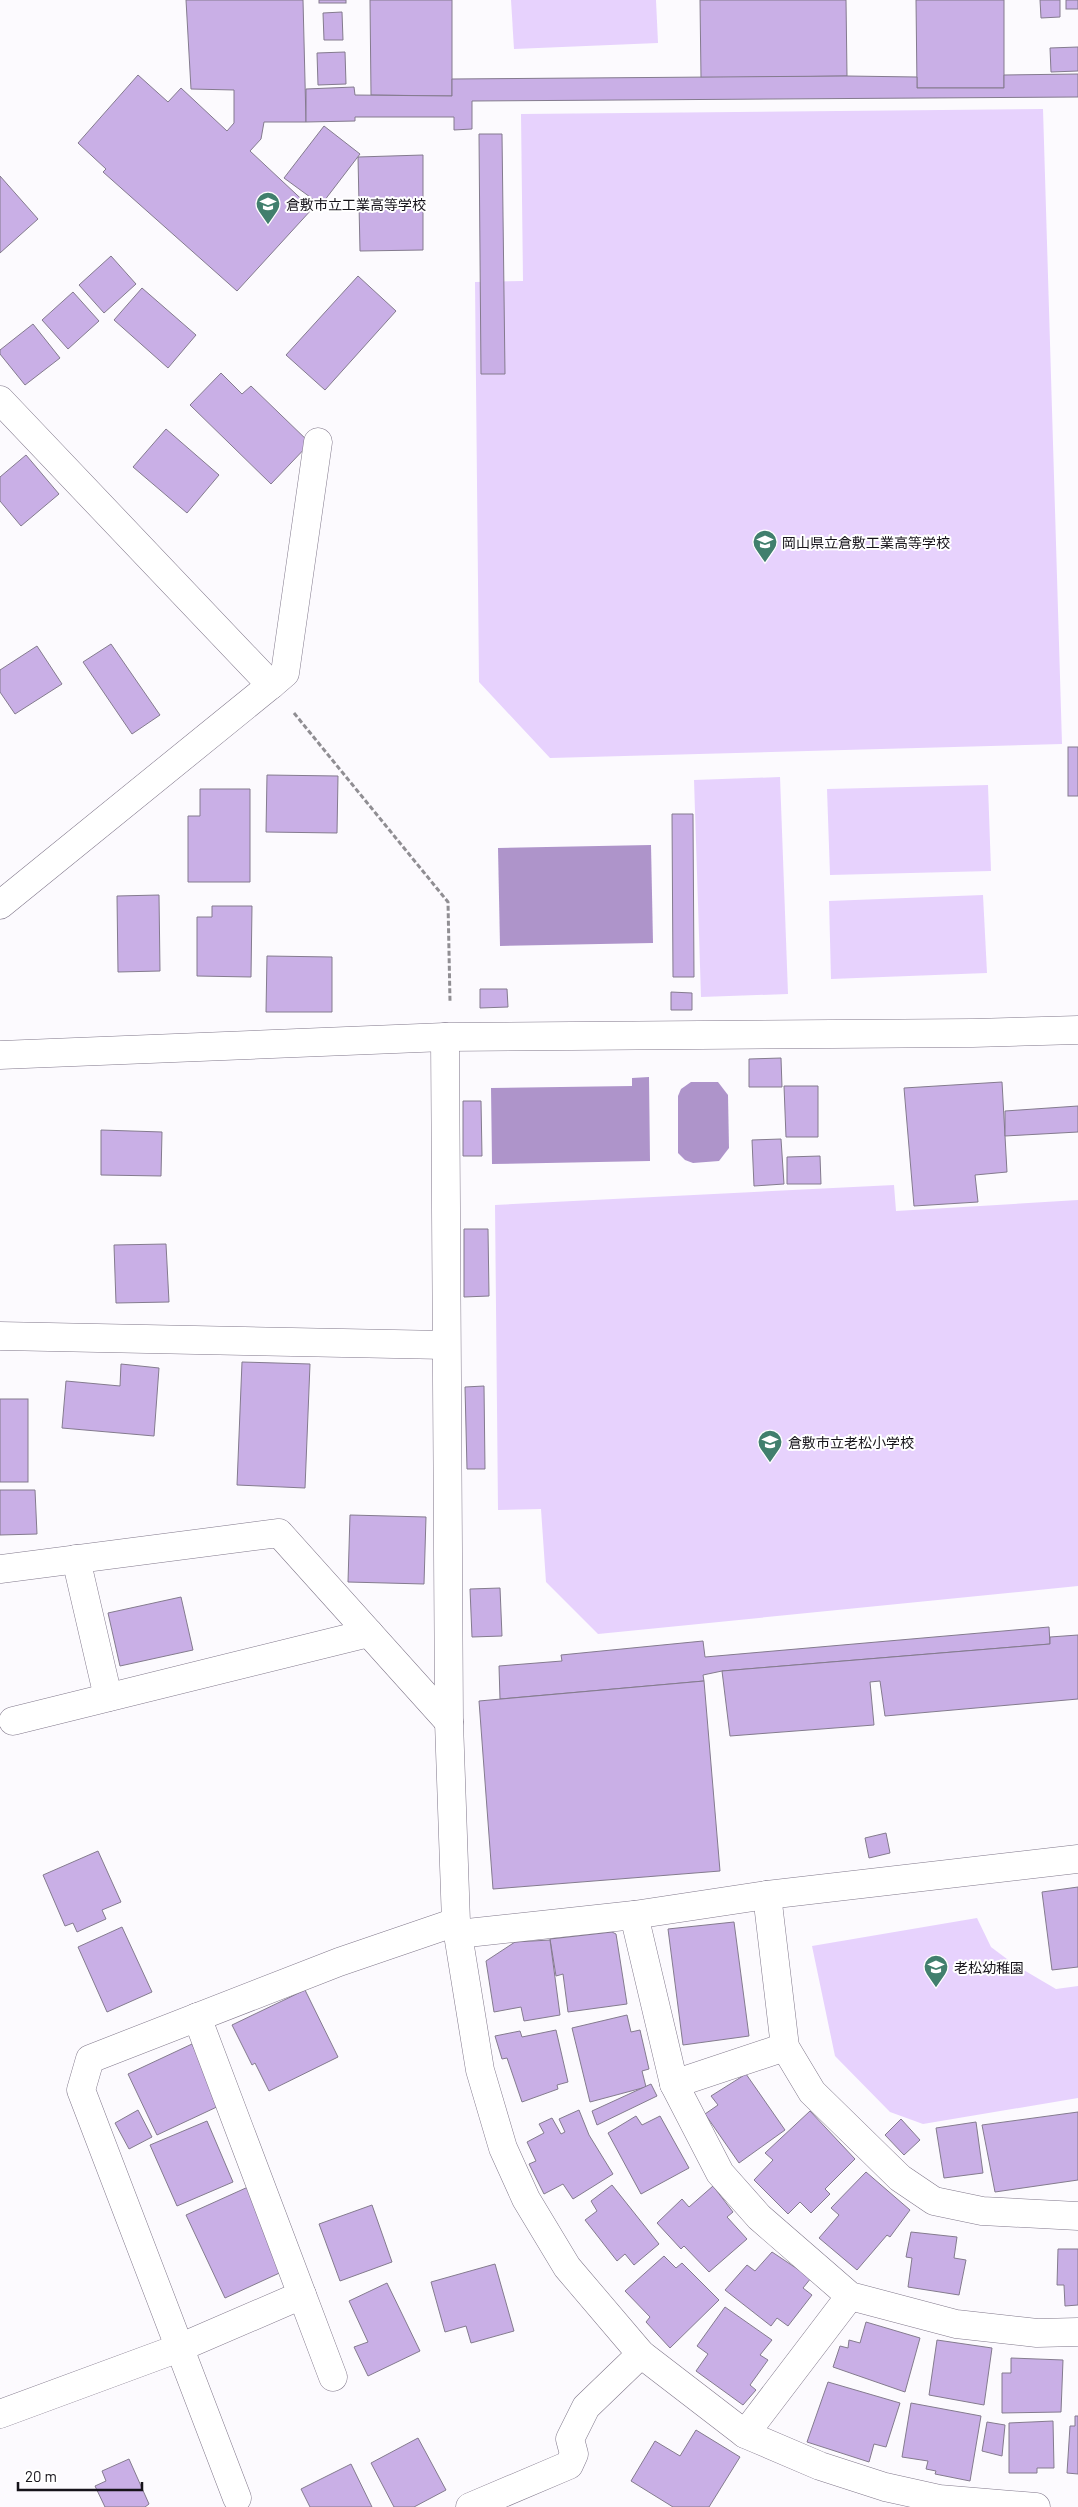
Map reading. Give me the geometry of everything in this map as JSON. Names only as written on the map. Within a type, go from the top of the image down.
[{"type":"street","points":[[0,400],[271,685]]},
{"type":"street","points":[[0,905],[285,674],[318,442]]},
{"type":"street","points":[[0,1055],[448,1037],[963,1033],[1078,1030]]},
{"type":"street","points":[[448,1037],[445,1345],[449,1722],[457,1928],[480,2070],[503,2148],[526,2199],[566,2267],[641,2354],[746,2434],[820,2466],[941,2503],[1036,2507]]},
{"type":"street","points":[[0,1336],[445,1345]]},
{"type":"street","points":[[0,1569],[279,1533],[449,1722]]},
{"type":"street","points":[[76,1559],[108,1697]]},
{"type":"street","points":[[13,1721],[369,1633]]},
{"type":"street","points":[[236,2498],[81,2090],[90,2059],[339,1962],[457,1928],[634,1915],[767,1895],[1078,1859]]},
{"type":"street","points":[[767,1895],[785,2047],[812,2092],[900,2178],[934,2201],[982,2211],[1078,2216]]},
{"type":"street","points":[[634,1915],[674,2084],[720,2173],[759,2217],[850,2296],[956,2324],[1037,2333],[1078,2332]]},
{"type":"street","points":[[198,2017],[333,2377]]},
{"type":"street","points":[[674,2084],[785,2047]]},
{"type":"street","points":[[0,2414],[179,2348],[302,2295]]},
{"type":"street","points":[[746,2434],[850,2296]]},
{"type":"street","points":[[470,2507],[569,2465],[574,2454],[570,2439],[586,2407],[641,2354]]},
{"type":"path","points":[[271,685],[448,902],[448,1037]]},
{"type":"shaded area","points":[[511,0],[656,0],[658,43],[514,49]]},
{"type":"shaded area","points":[[1043,109],[1062,744],[550,758],[479,682],[475,282],[523,281],[521,114]]},
{"type":"shaded area","points":[[780,777],[788,994],[701,997],[694,780]]},
{"type":"shaded area","points":[[988,785],[991,871],[830,875],[827,789]]},
{"type":"shaded area","points":[[651,845],[653,943],[500,946],[498,848]]},
{"type":"shaded area","points":[[983,895],[987,973],[831,979],[829,901]]},
{"type":"shaded area","points":[[649,1077],[650,1161],[492,1164],[491,1088],[632,1086],[632,1078]]},
{"type":"shaded area","points":[[691,1082],[718,1082],[728,1095],[729,1148],[719,1161],[693,1163],[685,1160],[678,1153],[678,1096],[681,1089]]},
{"type":"shaded area","points":[[894,1185],[896,1211],[1078,1200],[1078,1586],[598,1634],[546,1582],[541,1509],[498,1510],[495,1205]]},
{"type":"shaded area","points":[[977,1918],[991,1947],[1015,1965],[1056,1989],[1078,1986],[1078,2098],[923,2124],[890,2112],[835,2056],[812,1946]]},
{"type":"building","points":[[186,0],[303,0],[306,122],[264,122],[261,139],[250,151],[312,209],[237,291],[103,172],[106,169],[78,143],[138,75],[168,102],[181,88],[227,131],[234,123],[234,90],[191,89]]},
{"type":"building","points":[[319,0],[346,0],[346,3],[319,3]]},
{"type":"building","points":[[370,0],[452,0],[452,96],[371,95]]},
{"type":"building","points":[[700,0],[846,0],[847,76],[701,78]]},
{"type":"building","points":[[916,0],[1004,0],[1004,88],[917,88]]},
{"type":"building","points":[[1040,0],[1060,0],[1060,17],[1041,18]]},
{"type":"building","points":[[1066,0],[1078,0],[1078,9],[1066,9]]},
{"type":"building","points":[[342,12],[343,40],[324,40],[323,13]]},
{"type":"building","points":[[1078,47],[1078,71],[1051,72],[1050,48]]},
{"type":"building","points":[[345,52],[346,84],[318,85],[317,53]]},
{"type":"building","points":[[1078,74],[1078,97],[472,101],[472,129],[454,130],[454,117],[355,117],[355,121],[306,122],[306,89],[354,87],[355,95],[452,96],[452,79],[917,77],[917,88],[1004,88],[1004,75]]},
{"type":"building","points":[[324,126],[360,154],[321,205],[284,178]]},
{"type":"building","points":[[479,134],[502,134],[505,374],[481,374]]},
{"type":"building","points":[[423,155],[423,250],[360,251],[358,157]]},
{"type":"building","points":[[0,176],[38,219],[0,253]]},
{"type":"building","points":[[111,256],[136,284],[104,313],[79,285]]},
{"type":"building","points":[[358,276],[396,311],[325,390],[286,355]]},
{"type":"building","points":[[142,288],[196,335],[168,368],[114,320]]},
{"type":"building","points":[[73,292],[99,321],[68,349],[42,320]]},
{"type":"building","points":[[33,324],[60,358],[25,385],[0,354],[0,350]]},
{"type":"building","points":[[221,373],[242,394],[251,386],[310,443],[271,484],[190,405]]},
{"type":"building","points":[[166,429],[219,475],[187,513],[133,467]]},
{"type":"building","points":[[26,455],[59,494],[21,526],[0,501],[0,477]]},
{"type":"building","points":[[111,644],[160,715],[132,734],[83,662]]},
{"type":"building","points":[[37,646],[62,684],[15,714],[0,692],[0,670]]},
{"type":"building","points":[[1068,747],[1078,747],[1078,796],[1068,796]]},
{"type":"building","points":[[267,775],[338,776],[337,833],[266,832]]},
{"type":"building","points":[[200,789],[250,789],[250,882],[188,882],[188,816],[200,816]]},
{"type":"building","points":[[672,814],[693,814],[694,977],[673,977]]},
{"type":"building","points":[[159,895],[160,971],[118,972],[117,896]]},
{"type":"building","points":[[212,906],[252,906],[251,977],[197,976],[197,917],[212,917]]},
{"type":"building","points":[[267,956],[332,957],[332,1012],[266,1012]]},
{"type":"building","points":[[480,989],[507,989],[508,1007],[480,1008]]},
{"type":"building","points":[[671,992],[692,993],[692,1010],[671,1010]]},
{"type":"building","points":[[781,1058],[782,1087],[749,1087],[749,1059]]},
{"type":"building","points":[[1002,1082],[1007,1172],[975,1175],[978,1202],[914,1206],[904,1088]]},
{"type":"building","points":[[784,1086],[818,1086],[818,1137],[786,1137]]},
{"type":"building","points":[[463,1101],[481,1101],[482,1156],[463,1156]]},
{"type":"building","points":[[1078,1106],[1078,1132],[1005,1136],[1005,1111]]},
{"type":"building","points":[[101,1130],[162,1132],[161,1176],[101,1175]]},
{"type":"building","points":[[781,1139],[784,1184],[754,1186],[752,1140]]},
{"type":"building","points":[[820,1156],[821,1184],[787,1184],[787,1157]]},
{"type":"building","points":[[464,1229],[488,1229],[489,1296],[464,1297]]},
{"type":"building","points":[[166,1244],[169,1302],[116,1303],[114,1245]]},
{"type":"building","points":[[242,1362],[310,1364],[305,1488],[237,1485]]},
{"type":"building","points":[[121,1364],[159,1368],[154,1436],[62,1428],[66,1381],[120,1386]]},
{"type":"building","points":[[484,1386],[485,1469],[467,1469],[465,1387]]},
{"type":"building","points":[[0,1399],[28,1399],[28,1482],[0,1482]]},
{"type":"building","points":[[0,1490],[35,1490],[37,1534],[0,1535]]},
{"type":"building","points":[[350,1515],[426,1517],[424,1584],[348,1582]]},
{"type":"building","points":[[500,1588],[502,1636],[472,1637],[470,1589]]},
{"type":"building","points":[[181,1597],[193,1650],[120,1666],[108,1613]]},
{"type":"building","points":[[1049,1627],[1050,1644],[722,1671],[703,1675],[704,1681],[500,1699],[499,1666],[562,1661],[561,1655],[703,1641],[705,1657]]},
{"type":"building","points":[[1078,1635],[1078,1699],[885,1716],[880,1681],[870,1682],[874,1725],[730,1736],[722,1671],[1050,1644],[1050,1637]]},
{"type":"building","points":[[704,1681],[720,1871],[493,1889],[479,1701]]},
{"type":"building","points":[[886,1833],[890,1853],[869,1858],[865,1838]]},
{"type":"building","points":[[98,1851],[121,1902],[102,1910],[106,1919],[77,1932],[73,1923],[65,1926],[43,1875]]},
{"type":"building","points":[[1078,1887],[1078,1967],[1052,1970],[1042,1892]]},
{"type":"building","points":[[734,1922],[749,2036],[683,2045],[668,1929]]},
{"type":"building","points":[[122,1927],[152,1992],[107,2012],[78,1947]]},
{"type":"building","points":[[612,1932],[616,1934],[627,2004],[568,2012],[563,1974],[556,1976],[550,1939]]},
{"type":"building","points":[[550,1940],[560,2015],[524,2021],[521,2007],[494,2012],[486,1961],[515,1942]]},
{"type":"building","points":[[305,1990],[338,2057],[269,2091],[255,2063],[252,2065],[232,2025]]},
{"type":"building","points":[[627,2015],[631,2032],[640,2030],[649,2069],[642,2071],[646,2087],[590,2102],[572,2028]]},
{"type":"building","points":[[556,2030],[568,2082],[557,2085],[558,2089],[522,2102],[507,2058],[502,2059],[495,2036],[520,2031],[522,2037]]},
{"type":"building","points":[[192,2044],[221,2105],[157,2135],[128,2074]]},
{"type":"building","points":[[746,2074],[785,2130],[739,2163],[705,2114],[718,2105],[711,2096]]},
{"type":"building","points":[[651,2084],[657,2096],[597,2125],[592,2111]]},
{"type":"building","points":[[138,2110],[152,2137],[129,2149],[115,2123]]},
{"type":"building","points":[[579,2110],[589,2135],[613,2174],[573,2199],[563,2184],[544,2194],[529,2164],[536,2161],[527,2142],[544,2133],[539,2124],[552,2118],[561,2134],[565,2132],[559,2119]]},
{"type":"building","points":[[810,2111],[855,2159],[825,2189],[830,2194],[811,2213],[800,2202],[788,2214],[754,2180],[773,2160],[765,2153]]},
{"type":"building","points":[[1078,2112],[1078,2180],[995,2192],[982,2125]]},
{"type":"building","points":[[636,2116],[642,2125],[660,2116],[689,2168],[641,2194],[608,2133]]},
{"type":"building","points":[[901,2119],[920,2140],[904,2155],[885,2135]]},
{"type":"building","points":[[207,2121],[233,2182],[177,2206],[150,2145]]},
{"type":"building","points":[[976,2122],[983,2173],[944,2178],[936,2128]]},
{"type":"building","points":[[866,2172],[910,2210],[890,2237],[887,2235],[857,2270],[819,2238],[839,2215],[831,2208]]},
{"type":"building","points":[[612,2185],[659,2244],[634,2265],[625,2254],[617,2261],[585,2220],[597,2211],[591,2201]]},
{"type":"building","points":[[713,2186],[733,2212],[727,2217],[747,2239],[709,2272],[684,2246],[681,2249],[657,2223],[682,2199],[689,2207]]},
{"type":"building","points":[[248,2187],[286,2270],[225,2298],[186,2215]]},
{"type":"building","points":[[372,2205],[392,2262],[340,2281],[319,2224]]},
{"type":"building","points":[[911,2232],[957,2237],[954,2258],[966,2260],[959,2295],[908,2287],[912,2258],[906,2257]]},
{"type":"building","points":[[1058,2249],[1078,2249],[1078,2305],[1065,2306],[1064,2285],[1057,2285]]},
{"type":"building","points":[[772,2252],[811,2278],[803,2288],[812,2295],[788,2326],[777,2318],[771,2326],[725,2290],[747,2265],[755,2271]]},
{"type":"building","points":[[664,2256],[676,2268],[682,2263],[719,2300],[670,2348],[646,2322],[650,2317],[625,2291]]},
{"type":"building","points":[[495,2264],[514,2331],[471,2343],[466,2326],[445,2332],[431,2282]]},
{"type":"building","points":[[387,2283],[420,2351],[368,2376],[354,2347],[368,2342],[349,2301]]},
{"type":"building","points":[[725,2307],[772,2340],[760,2355],[768,2360],[750,2385],[756,2390],[743,2405],[696,2371],[708,2354],[697,2346]]},
{"type":"building","points":[[866,2322],[920,2338],[905,2392],[833,2367],[840,2346],[848,2348],[849,2340],[860,2343]]},
{"type":"building","points":[[937,2340],[992,2348],[984,2405],[929,2395]]},
{"type":"building","points":[[1011,2358],[1063,2360],[1061,2412],[1002,2413],[1002,2373],[1011,2373]]},
{"type":"building","points":[[828,2382],[900,2403],[886,2447],[874,2444],[869,2462],[807,2442]]},
{"type":"building","points":[[911,2403],[981,2416],[970,2481],[935,2474],[936,2471],[926,2469],[928,2461],[902,2457]]},
{"type":"building","points":[[1075,2416],[1078,2416],[1078,2474],[1067,2473],[1070,2426],[1075,2426]]},
{"type":"building","points":[[1053,2421],[1054,2468],[1037,2468],[1037,2473],[1009,2473],[1009,2423]]},
{"type":"building","points":[[987,2422],[1005,2425],[1002,2456],[982,2451]]},
{"type":"building","points":[[696,2430],[740,2457],[709,2507],[673,2507],[631,2481],[655,2441],[680,2456]]},
{"type":"building","points":[[418,2438],[446,2490],[414,2507],[394,2507],[371,2463]]},
{"type":"building","points":[[129,2459],[149,2504],[145,2507],[105,2507],[95,2486],[106,2481],[102,2471]]},
{"type":"building","points":[[351,2464],[372,2507],[310,2507],[301,2489]]},
{"type":"place","name":"倉敷市立工業高等学校","points":[[268,225]]},
{"type":"place","name":"岡山県立倉敷工業高等学校","points":[[765,563]]},
{"type":"place","name":"倉敷市立老松小学校","points":[[770,1463]]},
{"type":"place","name":"老松幼稚園","points":[[936,1988]]}]
